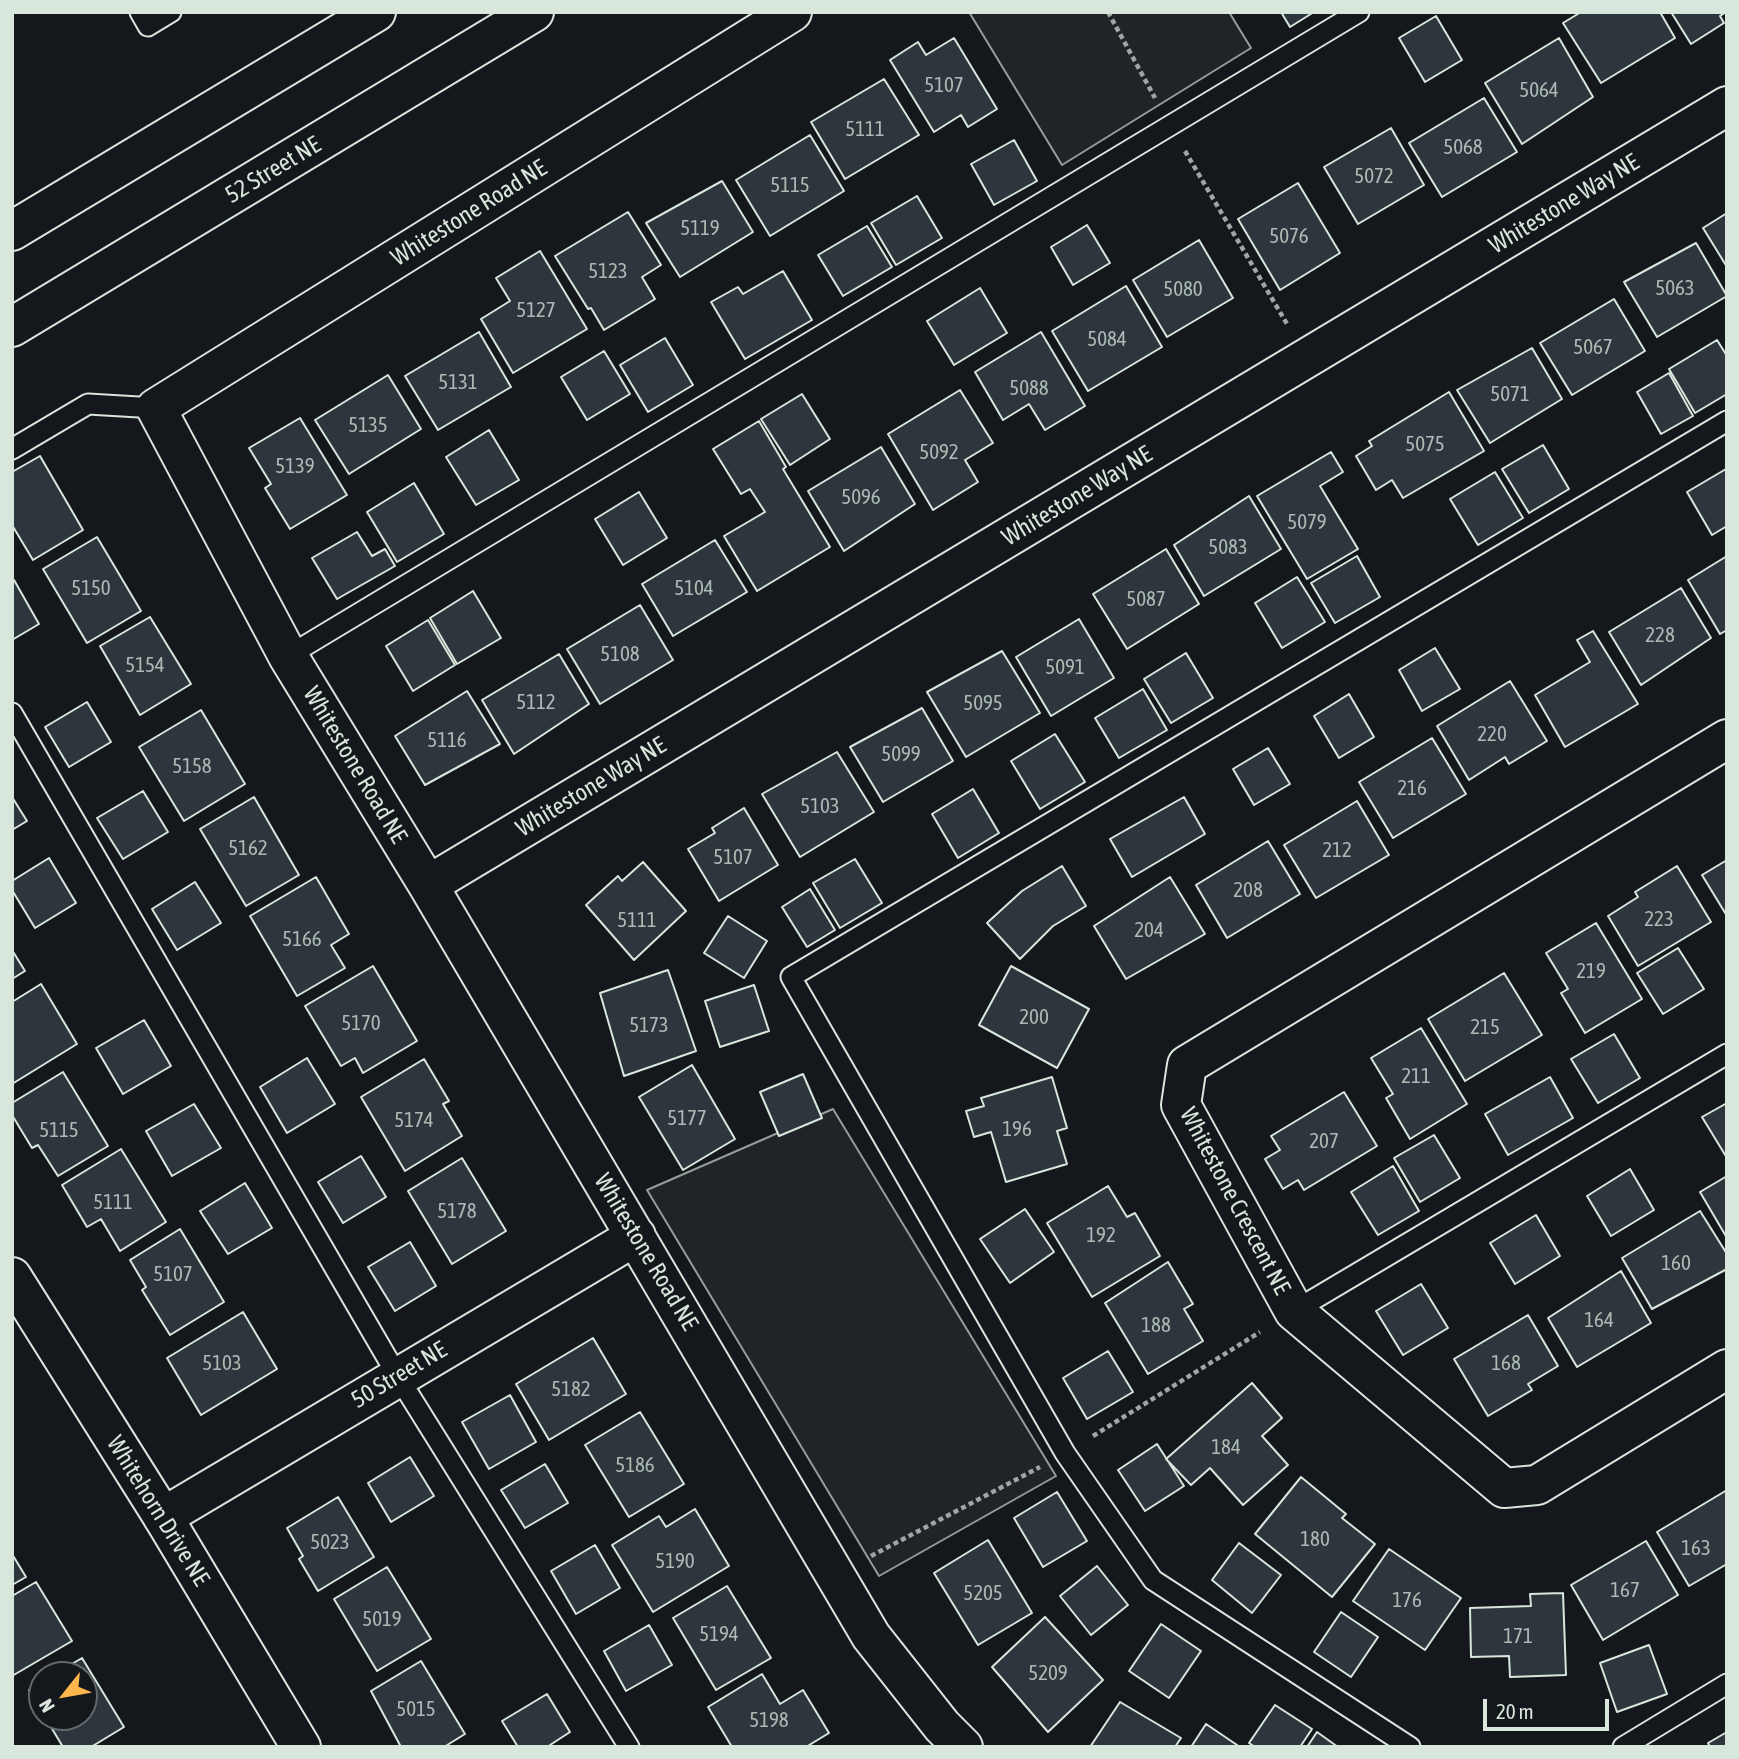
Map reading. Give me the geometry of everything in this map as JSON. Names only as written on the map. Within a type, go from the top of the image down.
[{"type":"street","points":[[12,230],[376,12]]},
{"type":"street","name":"52 Street NE","points":[[12,327],[534,12]]},
{"type":"street","name":"Whitestone Road NE","points":[[792,12],[156,408],[288,656],[428,885],[871,1636],[942,1726],[963,1747]]},
{"type":"street","name":"Whitestone Way NE","points":[[428,885],[1727,106]]},
{"type":"street","name":"Whitestone Crescent NE","points":[[1727,739],[1187,1065],[1181,1105],[1294,1311],[1504,1488],[1537,1485],[1727,1369]]},
{"type":"street","name":"50 Street NE","points":[[163,1517],[397,1375],[636,1236]]},
{"type":"street","name":"Whitehorn Drive NE","points":[[12,1277],[163,1517],[301,1747]]},
{"type":"lane","points":[[140,12],[148,26],[171,12]]},
{"type":"lane","points":[[288,656],[1359,12]]},
{"type":"lane","points":[[12,449],[88,404],[156,408]]},
{"type":"lane","points":[[1410,1747],[1153,1580],[1065,1453],[791,977],[1727,421]]},
{"type":"lane","points":[[12,713],[397,1375],[628,1747]]},
{"type":"lane","points":[[1294,1311],[1727,1054]]},
{"type":"lane","points":[[1623,1747],[1727,1684]]},
{"type":"path","points":[[1108,12],[1170,126],[1307,358]]},
{"type":"path","points":[[836,1574],[1065,1453],[1294,1311]]},
{"type":"shaded area","points":[[969,12],[1229,12],[1251,48],[1062,165]]},
{"type":"shaded area","points":[[833,1109],[1056,1476],[879,1576],[647,1190]]},
{"type":"building","points":[[1281,12],[1314,12],[1290,27]]},
{"type":"building","points":[[1581,12],[1660,12],[1675,38],[1601,83],[1563,23]]},
{"type":"building","points":[[1671,12],[1726,12],[1720,16],[1724,23],[1691,44]]},
{"type":"building","points":[[1436,16],[1462,60],[1425,82],[1399,38]]},
{"type":"building","points":[[954,38],[997,109],[968,127],[961,115],[934,132],[890,60],[918,42],[926,55]]},
{"type":"building","points":[[1559,38],[1593,97],[1522,144],[1485,83]]},
{"type":"building","points":[[884,79],[919,135],[845,179],[811,122]]},
{"type":"building","points":[[1484,98],[1517,152],[1442,197],[1409,143]]},
{"type":"building","points":[[1391,128],[1424,185],[1358,224],[1324,167]]},
{"type":"building","points":[[810,135],[844,191],[770,236],[736,180]]},
{"type":"building","points":[[1014,140],[1037,181],[994,205],[971,164]]},
{"type":"building","points":[[722,181],[753,232],[680,277],[646,223]]},
{"type":"building","points":[[1298,183],[1340,253],[1280,290],[1238,219]]},
{"type":"building","points":[[917,196],[942,238],[896,265],[871,223]]},
{"type":"building","points":[[628,212],[661,265],[642,277],[655,299],[604,330],[555,256]]},
{"type":"building","points":[[1727,213],[1727,267],[1703,228]]},
{"type":"building","points":[[1087,225],[1110,263],[1073,285],[1051,247]]},
{"type":"building","points":[[867,226],[892,267],[843,296],[818,255]]},
{"type":"building","points":[[1199,240],[1233,298],[1167,337],[1133,280]]},
{"type":"building","points":[[1696,243],[1727,296],[1657,337],[1624,282]]},
{"type":"building","points":[[540,251],[587,329],[513,373],[481,319],[510,301],[496,278]]},
{"type":"building","points":[[783,271],[812,320],[745,359],[711,302],[738,287],[743,294]]},
{"type":"building","points":[[1126,286],[1162,347],[1088,391],[1052,331]]},
{"type":"building","points":[[980,288],[1007,333],[954,365],[927,321]]},
{"type":"building","points":[[1614,299],[1645,351],[1572,395],[1540,343]]},
{"type":"building","points":[[479,332],[511,387],[438,430],[405,376]]},
{"type":"building","points":[[1041,332],[1085,406],[1045,430],[1029,404],[1003,420],[975,372]]},
{"type":"building","points":[[665,338],[693,385],[648,412],[620,365]]},
{"type":"building","points":[[1717,340],[1727,356],[1727,394],[1695,413],[1669,369]]},
{"type":"building","points":[[1532,348],[1562,399],[1490,443],[1457,390]]},
{"type":"building","points":[[604,351],[630,394],[587,420],[561,377]]},
{"type":"building","points":[[1669,373],[1693,416],[1661,434],[1637,392]]},
{"type":"building","points":[[388,375],[421,429],[349,474],[315,420]]},
{"type":"building","points":[[960,390],[993,443],[965,460],[978,482],[933,510],[888,434]]},
{"type":"building","points":[[1449,392],[1484,451],[1403,498],[1392,480],[1376,490],[1356,456],[1372,446],[1369,441]]},
{"type":"building","points":[[802,394],[830,439],[790,465],[761,419]]},
{"type":"building","points":[[300,418],[347,495],[290,529],[265,488],[271,484],[249,448]]},
{"type":"building","points":[[759,421],[786,467],[783,469],[830,547],[757,591],[724,536],[765,512],[750,489],[741,494],[713,449]]},
{"type":"building","points":[[489,430],[519,480],[476,505],[446,457]]},
{"type":"building","points":[[1543,445],[1569,489],[1529,513],[1502,469]]},
{"type":"building","points":[[881,447],[915,504],[844,551],[808,491]]},
{"type":"building","points":[[1331,452],[1343,472],[1320,486],[1358,549],[1307,579],[1257,496]]},
{"type":"building","points":[[40,456],[83,530],[33,560],[12,525],[12,472]]},
{"type":"building","points":[[1726,469],[1727,526],[1712,535],[1687,492]]},
{"type":"building","points":[[1495,472],[1523,518],[1478,545],[1450,499]]},
{"type":"building","points":[[414,483],[444,534],[397,562],[367,512]]},
{"type":"building","points":[[639,492],[667,538],[623,565],[595,519]]},
{"type":"building","points":[[1249,496],[1281,549],[1204,596],[1174,545]]},
{"type":"building","points":[[357,532],[372,556],[385,549],[395,566],[337,599],[312,558]]},
{"type":"building","points":[[97,537],[141,611],[87,643],[43,569]]},
{"type":"building","points":[[715,540],[747,592],[673,636],[642,584]]},
{"type":"building","points":[[1166,549],[1199,604],[1127,649],[1093,594]]},
{"type":"building","points":[[1357,556],[1380,597],[1335,623],[1311,583]]},
{"type":"building","points":[[1727,556],[1727,630],[1720,634],[1688,580]]},
{"type":"building","points":[[1297,577],[1325,622],[1282,648],[1255,603]]},
{"type":"building","points":[[14,580],[39,624],[12,640],[12,581]]},
{"type":"building","points":[[1681,588],[1711,638],[1641,685],[1609,632]]},
{"type":"building","points":[[473,591],[501,638],[457,664],[430,618]]},
{"type":"building","points":[[640,605],[673,660],[600,704],[567,649]]},
{"type":"building","points":[[150,617],[191,684],[140,715],[100,646]]},
{"type":"building","points":[[1079,619],[1114,678],[1051,716],[1016,657]]},
{"type":"building","points":[[428,620],[455,665],[413,691],[386,646]]},
{"type":"building","points":[[1593,631],[1638,704],[1565,747],[1535,695],[1590,662],[1577,640]]},
{"type":"building","points":[[1435,648],[1460,689],[1422,711],[1399,670]]},
{"type":"building","points":[[1002,651],[1040,713],[966,757],[927,692]]},
{"type":"building","points":[[1186,653],[1213,698],[1171,723],[1144,679]]},
{"type":"building","points":[[559,654],[589,704],[514,754],[482,700]]},
{"type":"building","points":[[1510,681],[1547,741],[1509,764],[1505,757],[1469,780],[1437,726]]},
{"type":"building","points":[[1143,689],[1167,730],[1119,758],[1095,718]]},
{"type":"building","points":[[467,691],[500,744],[425,785],[395,736]]},
{"type":"building","points":[[1349,694],[1374,737],[1339,758],[1314,716]]},
{"type":"building","points":[[87,702],[111,742],[69,767],[45,727]]},
{"type":"building","points":[[922,708],[953,761],[883,802],[850,747]]},
{"type":"building","points":[[201,710],[245,784],[184,821],[139,747]]},
{"type":"building","points":[[1055,734],[1085,782],[1040,809],[1011,761]]},
{"type":"building","points":[[1432,738],[1466,794],[1393,838],[1359,782]]},
{"type":"building","points":[[1268,748],[1290,784],[1254,805],[1233,769]]},
{"type":"building","points":[[837,752],[874,812],[800,857],[762,794]]},
{"type":"building","points":[[973,789],[999,833],[958,858],[932,814]]},
{"type":"building","points":[[143,791],[168,832],[123,859],[97,818]]},
{"type":"building","points":[[12,797],[27,821],[12,830]]},
{"type":"building","points":[[254,797],[299,875],[246,906],[200,829]]},
{"type":"building","points":[[1184,797],[1205,834],[1132,877],[1110,839]]},
{"type":"building","points":[[1357,801],[1389,855],[1316,898],[1284,845]]},
{"type":"building","points":[[744,808],[778,865],[719,901],[688,849],[715,833],[712,828]]},
{"type":"building","points":[[1268,841],[1300,894],[1227,938],[1196,885]]},
{"type":"building","points":[[49,858],[76,903],[35,928],[12,890],[12,881]]},
{"type":"building","points":[[855,859],[882,903],[840,928],[813,883]]},
{"type":"building","points":[[1727,860],[1727,916],[1702,875]]},
{"type":"building","points":[[643,862],[686,911],[634,960],[586,905],[618,876],[622,881]]},
{"type":"building","points":[[1062,866],[1086,906],[1053,926],[1020,959],[987,923],[1022,891]]},
{"type":"building","points":[[1677,866],[1711,922],[1638,966],[1608,916],[1638,897],[1635,892]]},
{"type":"building","points":[[316,877],[349,934],[331,945],[345,968],[297,996],[250,916]]},
{"type":"building","points":[[1170,877],[1205,934],[1126,979],[1094,926]]},
{"type":"building","points":[[195,882],[221,923],[177,950],[152,909]]},
{"type":"building","points":[[810,889],[835,930],[807,947],[782,907]]},
{"type":"building","points":[[728,916],[767,941],[744,978],[704,953]]},
{"type":"building","points":[[1596,923],[1642,999],[1585,1033],[1561,993],[1568,989],[1546,953]]},
{"type":"building","points":[[1678,948],[1704,989],[1663,1014],[1637,973]]},
{"type":"building","points":[[12,950],[25,971],[12,979]]},
{"type":"building","points":[[373,966],[417,1041],[363,1073],[355,1058],[341,1066],[305,1006]]},
{"type":"building","points":[[1011,966],[1089,1009],[1057,1068],[979,1025]]},
{"type":"building","points":[[668,970],[696,1051],[624,1076],[600,993]]},
{"type":"building","points":[[1504,973],[1542,1035],[1465,1081],[1428,1019]]},
{"type":"building","points":[[41,984],[77,1044],[12,1084],[12,1002]]},
{"type":"building","points":[[754,985],[769,1031],[720,1047],[705,1001]]},
{"type":"building","points":[[144,1020],[171,1066],[123,1094],[96,1048]]},
{"type":"building","points":[[1421,1028],[1467,1104],[1410,1139],[1386,1098],[1393,1094],[1371,1058]]},
{"type":"building","points":[[1614,1034],[1640,1078],[1598,1103],[1571,1059]]},
{"type":"building","points":[[307,1058],[335,1104],[287,1133],[260,1087]]},
{"type":"building","points":[[424,1059],[449,1101],[443,1104],[462,1136],[405,1171],[361,1097]]},
{"type":"building","points":[[692,1065],[735,1139],[683,1170],[639,1097]]},
{"type":"building","points":[[63,1072],[108,1146],[58,1176],[38,1145],[32,1148],[12,1115],[12,1103]]},
{"type":"building","points":[[803,1074],[822,1118],[779,1136],[760,1092]]},
{"type":"building","points":[[1052,1077],[1067,1128],[1057,1131],[1067,1164],[1006,1182],[991,1132],[974,1137],[966,1111],[984,1106],[981,1098]]},
{"type":"building","points":[[1550,1077],[1573,1118],[1508,1155],[1485,1114]]},
{"type":"building","points":[[1344,1092],[1377,1146],[1304,1190],[1298,1180],[1283,1189],[1265,1159],[1280,1150],[1271,1136]]},
{"type":"building","points":[[1727,1103],[1727,1158],[1702,1117]]},
{"type":"building","points":[[194,1104],[221,1148],[172,1176],[146,1131]]},
{"type":"building","points":[[1434,1135],[1460,1178],[1420,1202],[1394,1158]]},
{"type":"building","points":[[121,1149],[166,1222],[120,1251],[101,1219],[87,1227],[62,1185]]},
{"type":"building","points":[[361,1156],[386,1197],[343,1223],[318,1182]]},
{"type":"building","points":[[462,1158],[506,1231],[452,1264],[408,1191]]},
{"type":"building","points":[[1393,1166],[1419,1211],[1378,1235],[1351,1192]]},
{"type":"building","points":[[1630,1169],[1654,1210],[1611,1236],[1587,1196]]},
{"type":"building","points":[[1727,1176],[1727,1238],[1700,1192]]},
{"type":"building","points":[[245,1183],[272,1228],[228,1254],[200,1211]]},
{"type":"building","points":[[1108,1186],[1127,1217],[1135,1213],[1160,1256],[1092,1297],[1047,1223]]},
{"type":"building","points":[[1025,1209],[1054,1252],[1010,1283],[980,1239]]},
{"type":"building","points":[[1700,1211],[1727,1254],[1727,1269],[1652,1309],[1622,1258]]},
{"type":"building","points":[[1536,1215],[1560,1256],[1515,1284],[1490,1243]]},
{"type":"building","points":[[180,1229],[224,1302],[170,1335],[142,1290],[146,1287],[130,1260]]},
{"type":"building","points":[[410,1242],[436,1286],[395,1311],[368,1267]]},
{"type":"building","points":[[1168,1262],[1193,1304],[1184,1309],[1203,1341],[1148,1374],[1105,1303]]},
{"type":"building","points":[[1621,1271],[1651,1323],[1577,1367],[1548,1318]]},
{"type":"building","points":[[1421,1284],[1448,1328],[1403,1355],[1376,1311]]},
{"type":"building","points":[[243,1312],[277,1369],[201,1415],[167,1358]]},
{"type":"building","points":[[1528,1315],[1558,1366],[1528,1384],[1532,1390],[1488,1416],[1454,1359]]},
{"type":"building","points":[[593,1338],[626,1394],[549,1440],[516,1384]]},
{"type":"building","points":[[1108,1351],[1133,1392],[1087,1419],[1063,1378]]},
{"type":"building","points":[[1252,1383],[1282,1418],[1262,1436],[1288,1465],[1243,1505],[1210,1468],[1191,1485],[1166,1459]]},
{"type":"building","points":[[510,1395],[536,1442],[489,1469],[462,1422]]},
{"type":"building","points":[[640,1412],[684,1484],[629,1517],[585,1445]]},
{"type":"building","points":[[1157,1444],[1184,1486],[1145,1511],[1118,1470]]},
{"type":"building","points":[[410,1457],[434,1496],[391,1522],[368,1483]]},
{"type":"building","points":[[545,1464],[568,1503],[525,1528],[501,1490]]},
{"type":"building","points":[[1301,1477],[1346,1514],[1342,1518],[1375,1544],[1332,1597],[1255,1534]]},
{"type":"building","points":[[1727,1490],[1727,1564],[1689,1586],[1657,1532]]},
{"type":"building","points":[[1057,1492],[1087,1541],[1043,1567],[1014,1518]]},
{"type":"building","points":[[338,1497],[374,1557],[318,1591],[299,1559],[303,1556],[287,1528]]},
{"type":"building","points":[[695,1509],[729,1566],[653,1612],[612,1545],[659,1516],[666,1527]]},
{"type":"building","points":[[988,1540],[1032,1613],[978,1645],[934,1573]]},
{"type":"building","points":[[1646,1541],[1678,1595],[1603,1640],[1571,1585]]},
{"type":"building","points":[[1239,1543],[1281,1575],[1252,1613],[1212,1580]]},
{"type":"building","points":[[595,1545],[620,1588],[576,1614],[551,1571]]},
{"type":"building","points":[[1389,1549],[1461,1598],[1425,1650],[1353,1601]]},
{"type":"building","points":[[12,1554],[26,1577],[12,1585]]},
{"type":"building","points":[[1097,1566],[1128,1605],[1091,1635],[1060,1596]]},
{"type":"building","points":[[387,1567],[431,1639],[377,1671],[334,1599]]},
{"type":"building","points":[[36,1582],[72,1641],[38,1661],[28,1661],[28,1667],[12,1676],[12,1596]]},
{"type":"building","points":[[727,1586],[771,1658],[716,1690],[673,1618]]},
{"type":"building","points":[[1563,1593],[1566,1675],[1510,1677],[1509,1656],[1471,1657],[1470,1608],[1531,1606],[1530,1594]]},
{"type":"building","points":[[1341,1612],[1378,1637],[1351,1677],[1314,1652]]},
{"type":"building","points":[[1045,1617],[1103,1680],[1048,1732],[992,1667]]},
{"type":"building","points":[[1161,1624],[1201,1651],[1169,1698],[1129,1671]]},
{"type":"building","points":[[649,1625],[672,1665],[626,1691],[604,1651]]},
{"type":"building","points":[[1649,1645],[1667,1694],[1617,1712],[1600,1663]]},
{"type":"building","points":[[421,1661],[465,1734],[444,1747],[401,1747],[371,1691]]},
{"type":"building","points":[[762,1674],[780,1704],[803,1690],[829,1733],[806,1747],[732,1747],[708,1707]]},
{"type":"building","points":[[98,1684],[124,1727],[91,1747],[63,1747],[53,1731],[98,1731]]},
{"type":"building","points":[[547,1694],[570,1732],[547,1747],[518,1747],[502,1721]]},
{"type":"building","points":[[1120,1702],[1181,1738],[1175,1747],[1090,1747]]},
{"type":"building","points":[[1275,1705],[1312,1729],[1300,1747],[1255,1747],[1249,1743]]},
{"type":"building","points":[[1206,1724],[1240,1747],[1191,1747]]},
{"type":"building","points":[[1317,1732],[1338,1747],[1307,1747]]},
{"type":"building","points":[[1727,1732],[1727,1747],[1710,1747],[1708,1743]]}]
